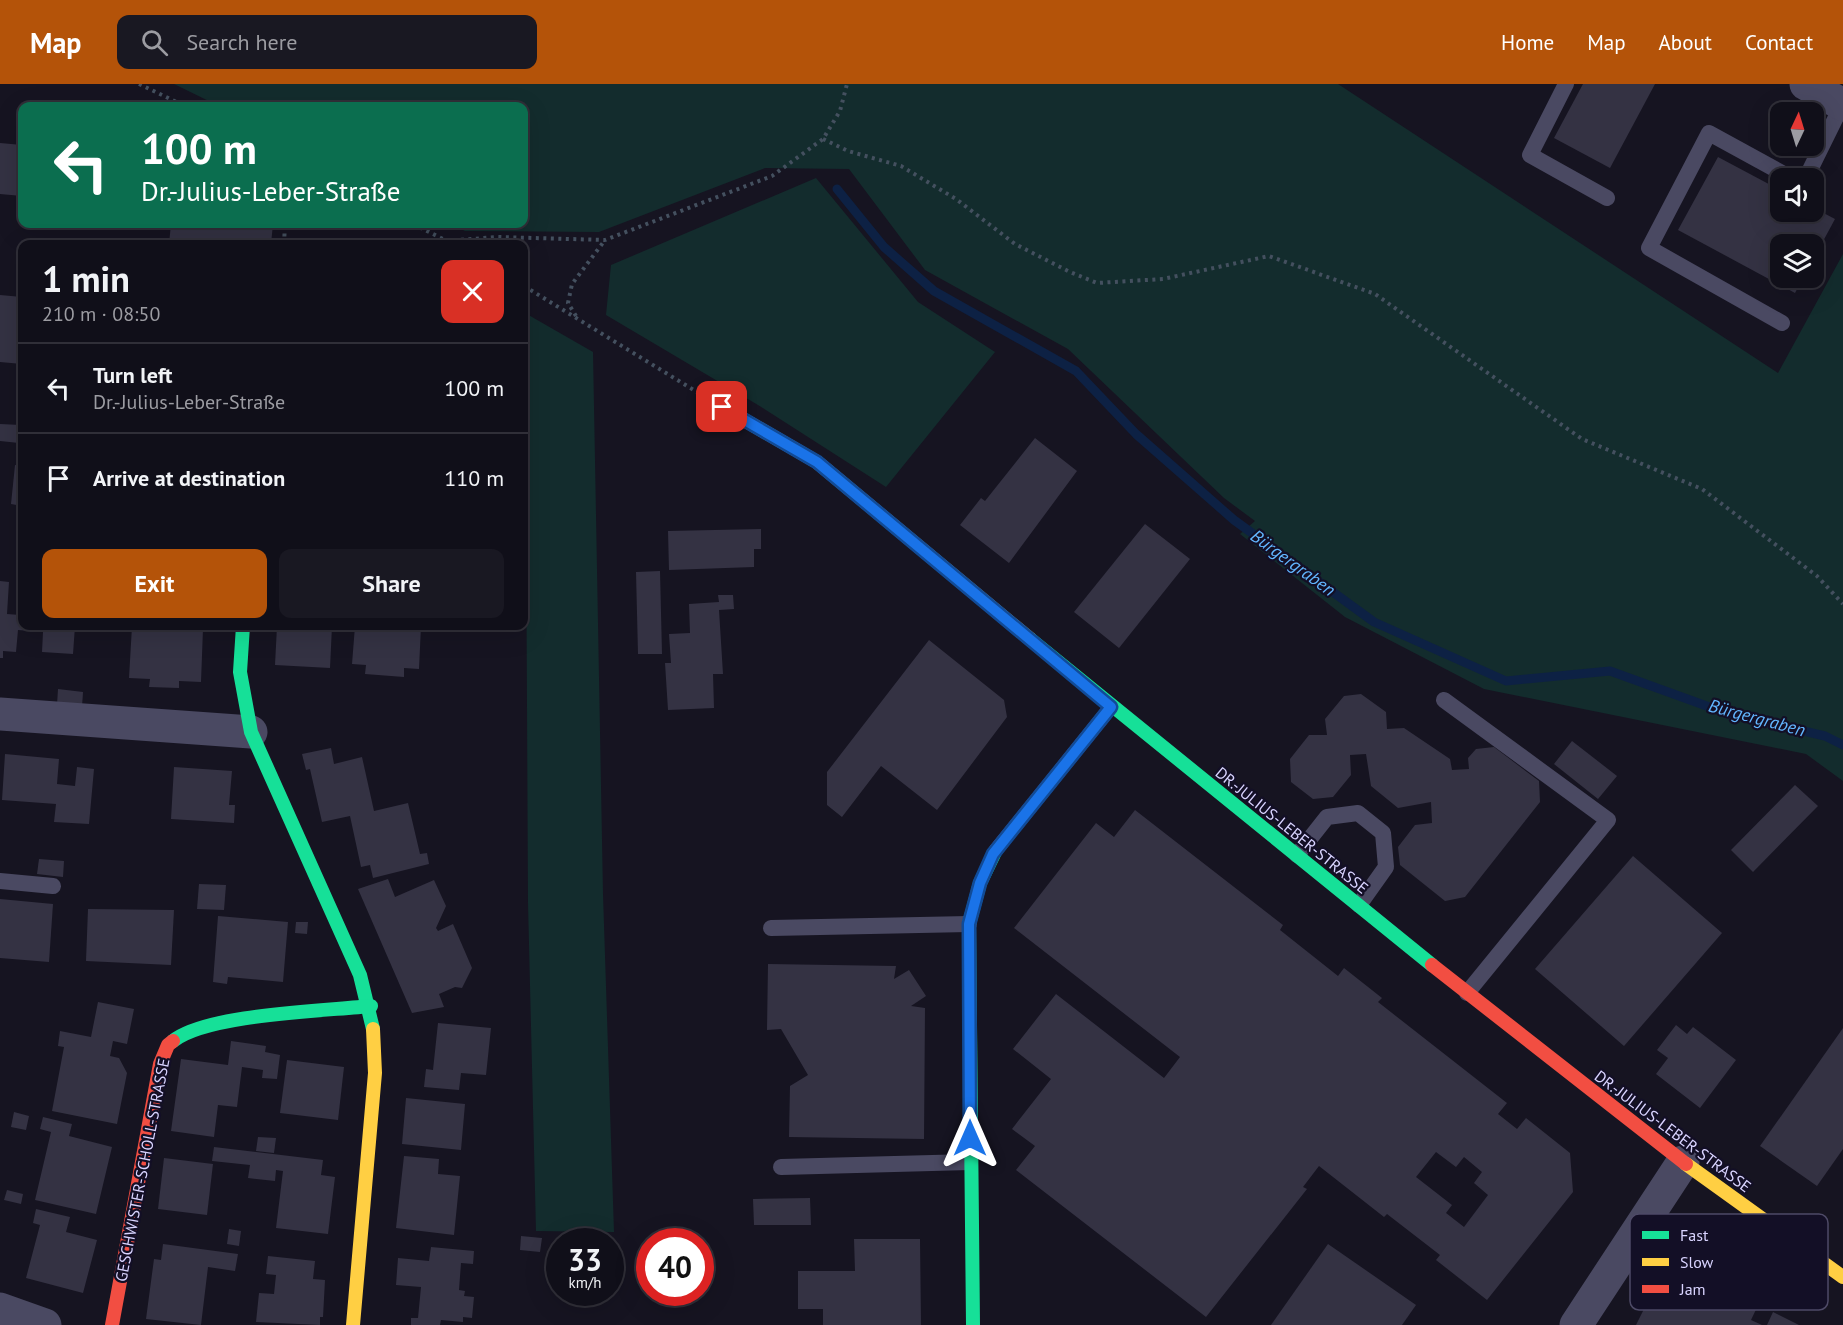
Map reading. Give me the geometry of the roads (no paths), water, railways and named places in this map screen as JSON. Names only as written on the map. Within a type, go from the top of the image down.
[{"type":"street","points":[[1806,84],[1843,105]]},
{"type":"street","name":"DR.-JULIUS-LEBER-STRASSE","points":[[722,407],[817,462],[1111,707],[1467,993],[1683,1162],[1755,1214]]},
{"type":"street","points":[[243,630],[240,672],[251,732],[371,1006],[376,1041],[375,1074],[353,1325]]},
{"type":"street","points":[[973,1325],[969,924],[980,883],[993,854],[1111,707]]},
{"type":"street","points":[[0,714],[251,732]]},
{"type":"street","name":"GESCHWISTER-SCHOLL-STRASSE","points":[[112,1325],[160,1064],[168,1045],[183,1033],[211,1023],[371,1006]]},
{"type":"street","points":[[1649,1214],[1683,1162]]},
{"type":"street","points":[[1576,1325],[1630,1243]]},
{"type":"street","name":"DR.-JULIUS-LEBER-STRASSE","points":[[1828,1266],[1843,1277]]},
{"type":"street","points":[[0,1308],[45,1325]]},
{"type":"lane","points":[[1566,84],[1530,155],[1607,198]]},
{"type":"lane","points":[[1811,168],[1843,105]]},
{"type":"lane","points":[[1773,168],[1709,133],[1649,248],[1782,323]]},
{"type":"lane","points":[[1444,699],[1608,820],[1467,993]]},
{"type":"lane","points":[[1297,855],[1328,817],[1358,813],[1383,833],[1386,867],[1359,904]]},
{"type":"lane","points":[[0,881],[53,886]]},
{"type":"lane","points":[[771,928],[969,924]]},
{"type":"lane","points":[[781,1167],[970,1162]]},
{"type":"waterway","name":"Bürgergraben","points":[[837,189],[884,247],[934,291],[1076,371],[1136,434],[1234,520],[1374,622],[1506,681],[1610,671],[1726,713],[1825,736],[1843,745]]}]
